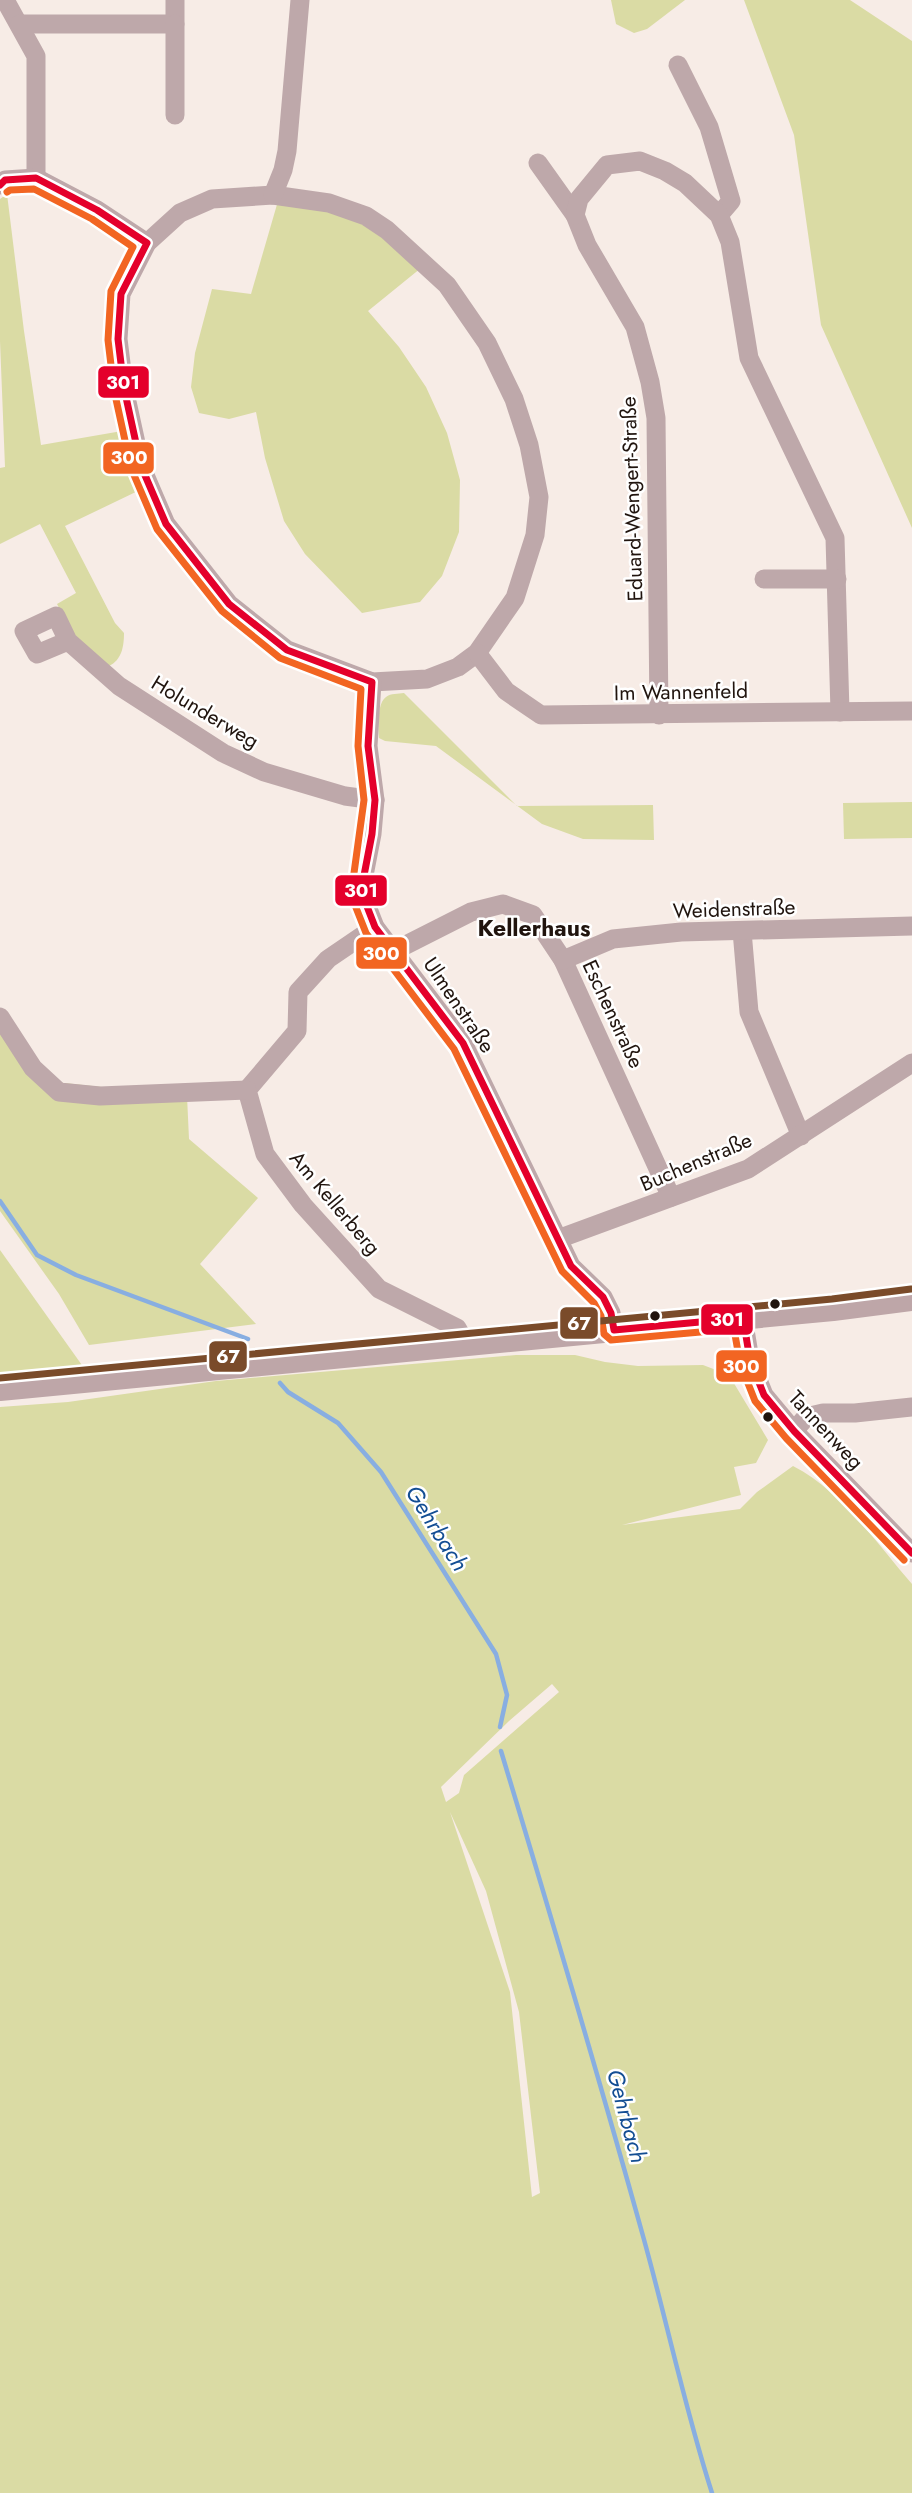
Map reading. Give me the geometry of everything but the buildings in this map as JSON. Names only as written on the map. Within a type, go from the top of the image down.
[{"type":"main road","points":[[0,1389],[743,1318],[912,1299]]},
{"type":"street","points":[[5,0],[36,56],[36,178]]},
{"type":"street","points":[[175,0],[175,115]]},
{"type":"street","points":[[273,195],[287,151],[300,0]]},
{"type":"street","points":[[20,24],[175,24]]},
{"type":"street","points":[[678,65],[709,127],[731,201],[719,215]]},
{"type":"street","points":[[575,215],[579,199],[607,164],[640,161],[685,183],[719,215],[730,242],[749,358],[835,538],[840,712]]},
{"type":"street","name":"Eduard-Wengert-Straße","points":[[538,163],[575,215],[587,244],[635,327],[650,382],[656,418],[659,715]]},
{"type":"street","points":[[0,184],[5,180],[36,178],[97,210],[147,243]]},
{"type":"street","points":[[273,195],[329,204],[366,216],[387,230],[447,285],[488,343],[514,399],[529,445],[539,497],[536,535],[515,598],[477,653],[458,667],[427,679],[372,682],[287,650],[229,604],[166,524],[141,466],[124,388],[118,339],[121,294],[147,243],[180,213],[212,199],[273,195]]},
{"type":"street","points":[[764,579],[837,579]]},
{"type":"street","name":"Holunderweg","points":[[68,641],[119,686],[223,753],[264,772],[345,796],[375,800]]},
{"type":"street","name":"Im Wannenfeld","points":[[477,653],[506,691],[541,715],[912,711]]},
{"type":"street","name":"Ulmenstraße","points":[[372,682],[368,746],[375,800],[372,834],[361,891],[375,927],[463,1044],[571,1266],[603,1297],[611,1313],[614,1329]]},
{"type":"street","name":"Eschenstraße","points":[[394,951],[471,912],[503,904],[533,915],[563,960],[671,1197]]},
{"type":"street","name":"Weidenstraße","points":[[563,960],[613,939],[681,932],[912,926]]},
{"type":"street","points":[[0,1017],[33,1068],[59,1092],[100,1096],[247,1090],[297,1031],[298,992],[328,960],[375,927]]},
{"type":"street","points":[[743,931],[749,1012],[801,1136]]},
{"type":"street","name":"Buchenstraße","points":[[558,1239],[748,1169],[912,1063]]},
{"type":"street","name":"Am Kellerberg","points":[[247,1090],[265,1154],[303,1205],[379,1289],[457,1328],[461,1335],[461,1345]]},
{"type":"street","name":"Tannenweg","points":[[743,1318],[746,1342],[757,1381],[764,1395],[794,1431],[912,1553]]},
{"type":"street","points":[[794,1431],[806,1417],[823,1413],[855,1413],[912,1407]]},
{"type":"green space","points":[[611,0],[685,0],[647,29],[634,33],[616,24]]},
{"type":"green space","points":[[744,0],[850,0],[912,41],[912,528],[821,325],[794,135]]},
{"type":"green space","points":[[7,194],[41,445],[122,431],[142,489],[65,526],[115,623],[124,633],[123,648],[109,666],[74,636],[57,604],[76,593],[40,524],[0,544],[0,468],[5,467],[0,341],[0,199]]},
{"type":"green space","points":[[278,201],[319,209],[359,222],[388,239],[421,268],[368,311],[399,347],[426,387],[447,433],[460,480],[459,532],[442,576],[420,602],[362,613],[305,554],[284,521],[265,458],[256,412],[229,419],[199,413],[191,387],[195,353],[212,289],[251,294]]},
{"type":"green space","points":[[404,693],[516,804],[436,746],[385,741],[379,738],[379,716],[383,700],[390,695]]},
{"type":"green space","points":[[912,802],[912,838],[844,839],[843,803]]},
{"type":"green space","points":[[653,805],[654,840],[583,839],[542,824],[518,806]]},
{"type":"green space","points":[[0,1028],[36,1080],[187,1096],[189,1139],[258,1198],[200,1264],[256,1324],[89,1345],[59,1294],[0,1211]]},
{"type":"green space","points":[[0,1250],[84,1368],[0,1377]]},
{"type":"green space","points":[[516,1355],[575,1355],[638,1366],[703,1365],[729,1375],[768,1440],[756,1463],[734,1467],[741,1495],[622,1525],[740,1509],[757,1492],[793,1466],[827,1489],[843,1504],[912,1584],[912,2493],[0,2493],[0,1407],[68,1402],[216,1381]],"holes":[[[552,1684],[559,1692],[464,1775],[459,1793],[446,1802],[441,1787],[509,1721]],[[450,1812],[486,1891],[519,2012],[540,2193],[532,2197],[510,1992]]]},
{"type":"waterway","name":"Gehrbach","points":[[0,1201],[37,1255],[76,1275],[248,1339]]},
{"type":"waterway","name":"Gehrbach","points":[[280,1383],[288,1392],[338,1423],[381,1472],[496,1654],[507,1695],[500,1727]]},
{"type":"waterway","name":"Gehrbach","points":[[501,1751],[626,2175],[712,2493]]},
{"type":"transit line","name":"301","points":[[0,185],[5,180],[36,178],[97,210],[147,243],[121,294],[118,339],[124,388],[141,466],[166,524],[229,604],[287,650],[372,682],[368,746],[375,800],[372,834],[361,891],[375,927],[463,1043],[571,1266],[603,1297],[611,1313],[614,1330],[743,1318],[750,1360],[764,1395],[794,1431],[912,1553]]},
{"type":"transit line","name":"300","points":[[7,192],[34,189],[92,219],[133,247],[111,291],[108,340],[114,390],[131,468],[157,529],[222,611],[280,658],[361,689],[358,746],[364,800],[351,895],[366,933],[454,1049],[562,1271],[594,1303],[601,1316],[604,1334],[611,1340],[734,1329],[740,1363],[755,1401],[786,1438],[904,1560]]},
{"type":"transit line","name":"67","points":[[0,1378],[832,1299],[911,1289]]},
{"type":"district","name":"Kellerhaus","points":[[534,928]]}]
